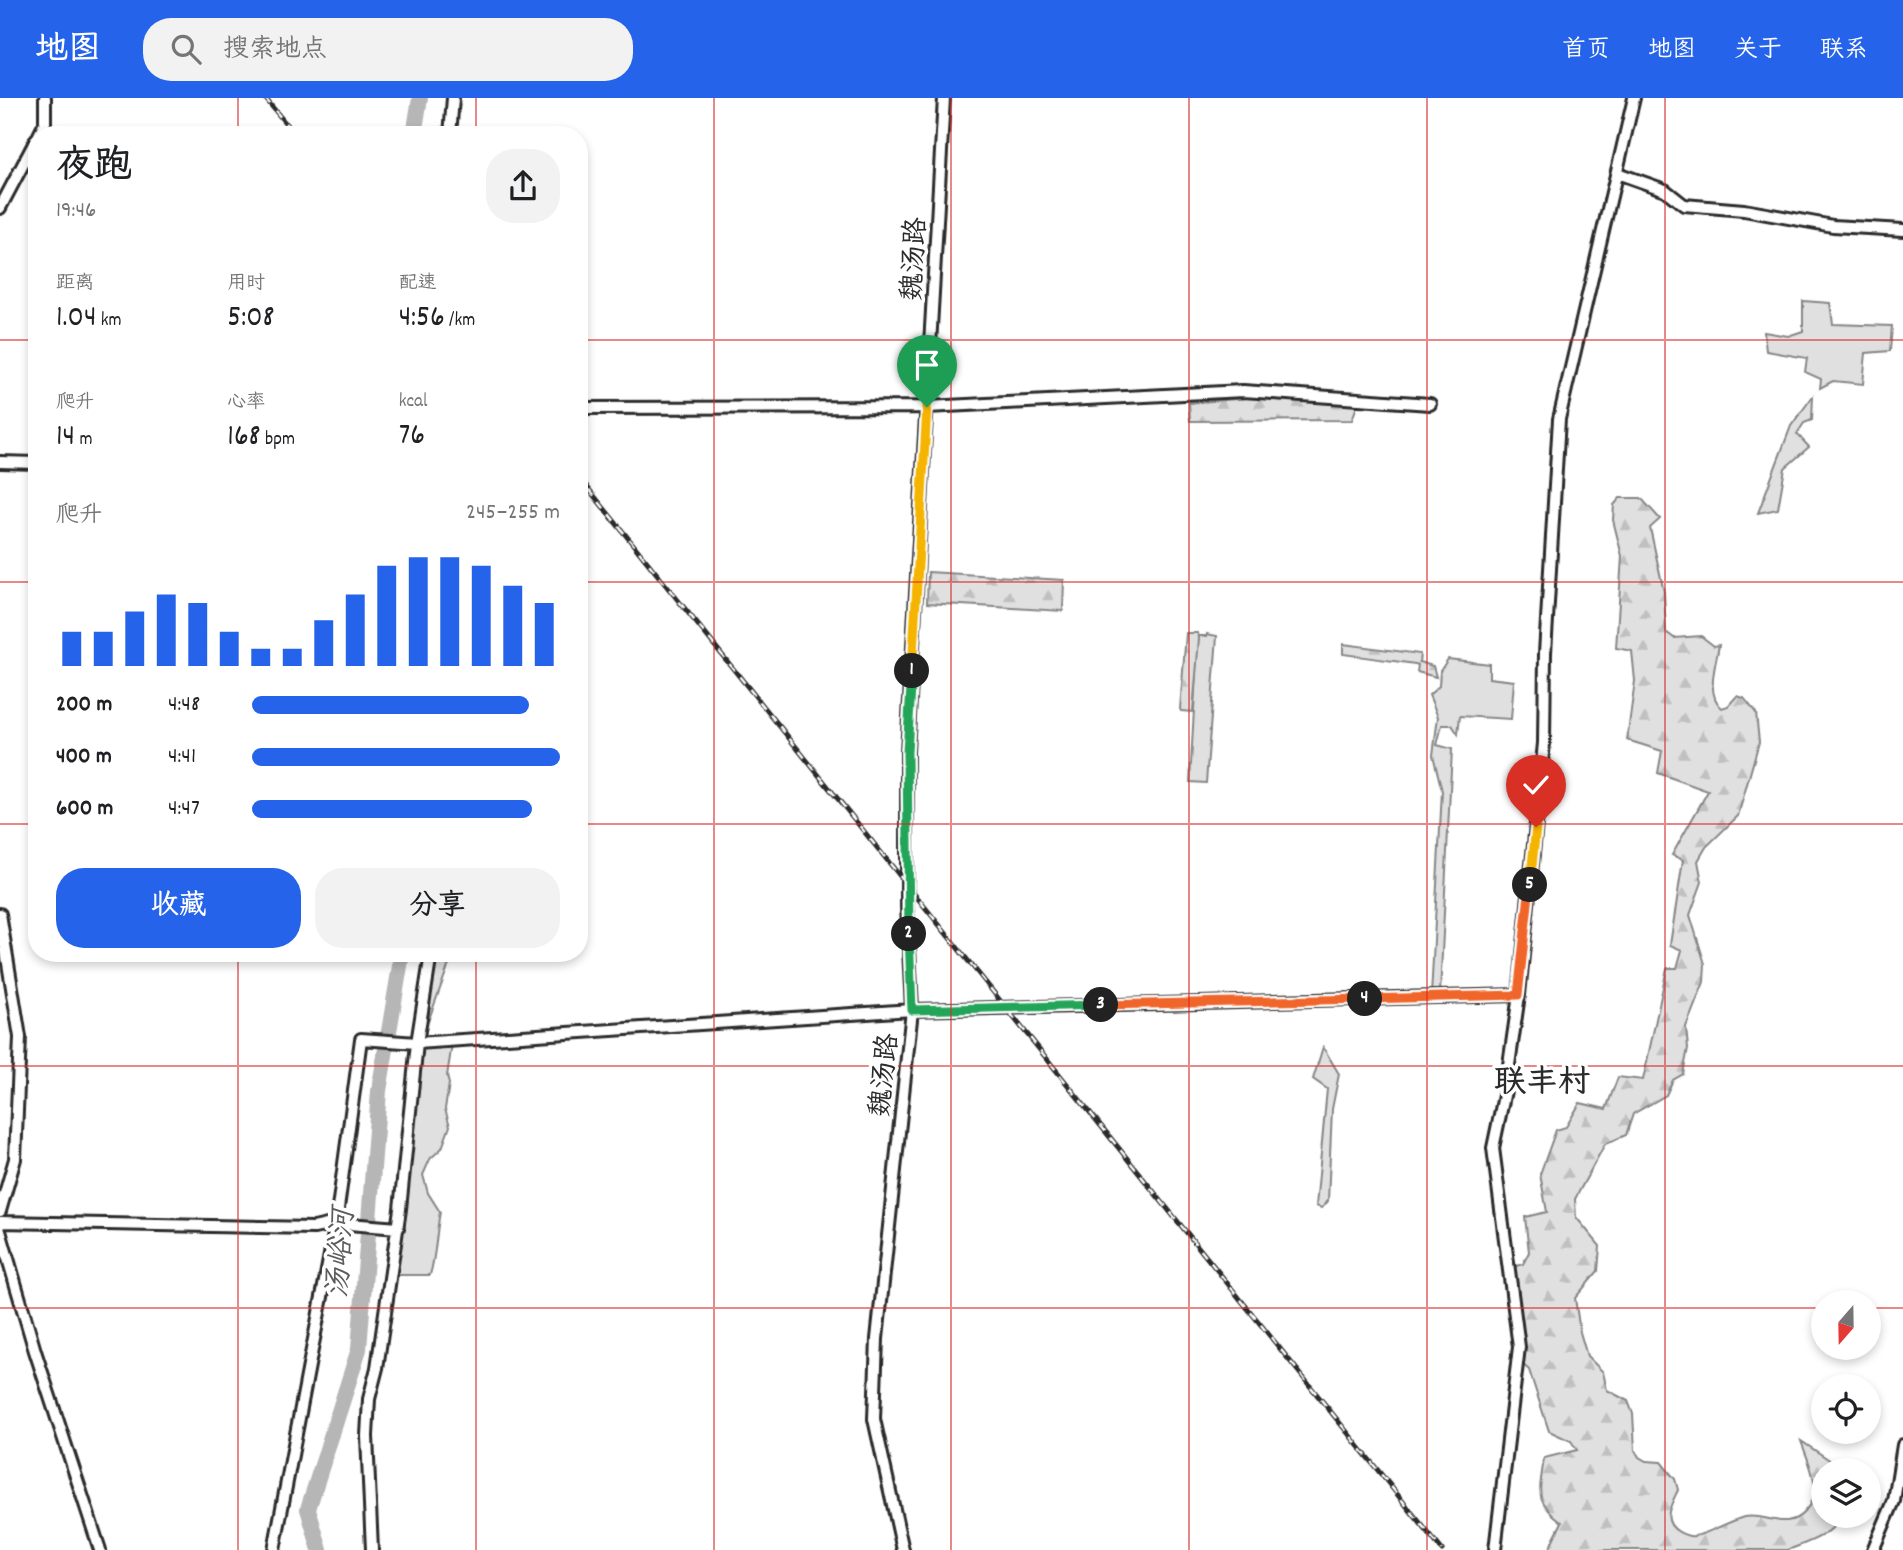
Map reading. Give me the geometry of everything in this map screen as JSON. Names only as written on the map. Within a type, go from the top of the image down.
[{"type":"street","points":[[43,126],[45,98]]},
{"type":"street","points":[[451,126],[453,98]]},
{"type":"street","name":"魏汤路","points":[[903,1550],[874,1419],[877,1339],[912,1010],[907,907],[907,752],[944,98]]},
{"type":"street","points":[[1495,1550],[1519,1347],[1493,1148],[1506,1086],[1518,995],[1544,743],[1545,653],[1559,419],[1618,173],[1633,98]]},
{"type":"street","points":[[0,208],[28,155]]},
{"type":"street","points":[[1618,173],[1665,190],[1684,205],[1744,210],[1833,226],[1903,230]]},
{"type":"street","points":[[588,408],[927,407],[1243,391],[1430,404]]},
{"type":"street","points":[[0,462],[28,463]]},
{"type":"street","points":[[0,914],[20,1037],[15,1159],[0,1212]]},
{"type":"street","points":[[372,1550],[367,1436],[369,1399],[377,1368],[398,1228],[412,1043],[429,962]]},
{"type":"street","points":[[274,1550],[336,1223],[361,1039],[412,1043],[912,1010],[1518,995]]},
{"type":"street","points":[[0,1222],[314,1228],[336,1223],[398,1228]]},
{"type":"street","points":[[0,1231],[34,1351],[100,1550]]},
{"type":"street","points":[[1873,1550],[1894,1501],[1903,1445]]},
{"type":"green space","points":[[1803,301],[1830,303],[1833,324],[1892,326],[1890,351],[1866,353],[1863,384],[1833,381],[1820,388],[1821,379],[1805,372],[1807,358],[1766,351],[1764,332],[1788,336],[1803,331]]},
{"type":"green space","points":[[1270,396],[1359,400],[1352,420],[1190,421],[1189,403]]},
{"type":"green space","points":[[1813,396],[1812,420],[1804,423],[1797,434],[1809,447],[1785,468],[1778,509],[1758,513],[1791,426]]},
{"type":"green space","points":[[1620,498],[1641,498],[1660,519],[1650,528],[1664,592],[1666,632],[1674,638],[1701,636],[1714,646],[1719,645],[1713,678],[1714,695],[1722,708],[1728,706],[1737,696],[1744,698],[1756,713],[1759,742],[1738,816],[1706,847],[1698,861],[1702,882],[1690,915],[1705,964],[1704,982],[1686,1027],[1688,1048],[1683,1074],[1673,1080],[1666,1095],[1633,1114],[1626,1135],[1605,1144],[1575,1199],[1576,1217],[1600,1246],[1598,1271],[1575,1298],[1580,1332],[1587,1356],[1603,1372],[1607,1390],[1628,1401],[1633,1414],[1635,1450],[1639,1457],[1646,1461],[1661,1462],[1675,1479],[1678,1490],[1668,1518],[1673,1528],[1690,1536],[1744,1517],[1787,1521],[1799,1517],[1811,1503],[1811,1528],[1832,1528],[1811,1541],[1788,1550],[1550,1550],[1562,1522],[1546,1507],[1541,1494],[1544,1458],[1577,1450],[1571,1441],[1549,1431],[1529,1370],[1520,1362],[1510,1268],[1523,1264],[1529,1252],[1525,1217],[1547,1212],[1540,1174],[1556,1130],[1566,1127],[1580,1103],[1606,1109],[1618,1077],[1643,1080],[1667,968],[1677,968],[1682,950],[1670,945],[1683,860],[1672,855],[1708,791],[1658,773],[1662,751],[1627,740],[1635,681],[1632,651],[1616,648],[1622,556],[1613,520],[1614,505]]},
{"type":"green space","points":[[928,572],[1064,580],[1063,611],[927,603]]},
{"type":"green space","points":[[1186,633],[1198,633],[1199,638],[1193,712],[1180,709]]},
{"type":"green space","points":[[1198,636],[1217,636],[1206,783],[1190,782]]},
{"type":"green space","points":[[1343,644],[1420,654],[1419,662],[1433,666],[1436,677],[1417,672],[1418,665],[1415,664],[1343,654]]},
{"type":"green space","points":[[1448,659],[1489,664],[1489,678],[1514,681],[1511,719],[1460,716],[1458,734],[1452,725],[1442,725],[1437,745],[1452,749],[1440,994],[1431,996],[1442,791],[1433,755],[1438,717],[1429,695],[1439,686],[1440,671]]},
{"type":"green space","points":[[434,962],[448,962],[449,964],[425,1030]]},
{"type":"green space","points":[[452,1044],[445,1109],[450,1126],[442,1148],[430,1159],[423,1175],[428,1193],[440,1212],[430,1275],[393,1275],[422,1051],[424,1048]]},
{"type":"green space","points":[[1323,1047],[1339,1074],[1332,1109],[1328,1201],[1322,1208],[1316,1206],[1327,1089],[1313,1079]]},
{"type":"green space","points":[[1801,1441],[1826,1458],[1811,1458],[1811,1468]]},
{"type":"waterway","name":"汤峪河","points":[[415,126],[420,98]]},
{"type":"waterway","name":"汤峪河","points":[[320,1550],[308,1509],[359,1349],[379,1091],[401,962]]},
{"type":"railway","points":[[265,98],[288,126]]},
{"type":"railway","points":[[588,488],[1442,1550]]},
{"type":"district","name":"联丰村","points":[[1542,1080]]},
{"type":"route","points":[[927,407],[907,752],[907,907],[912,1010],[1518,995],[1536,827]]}]
